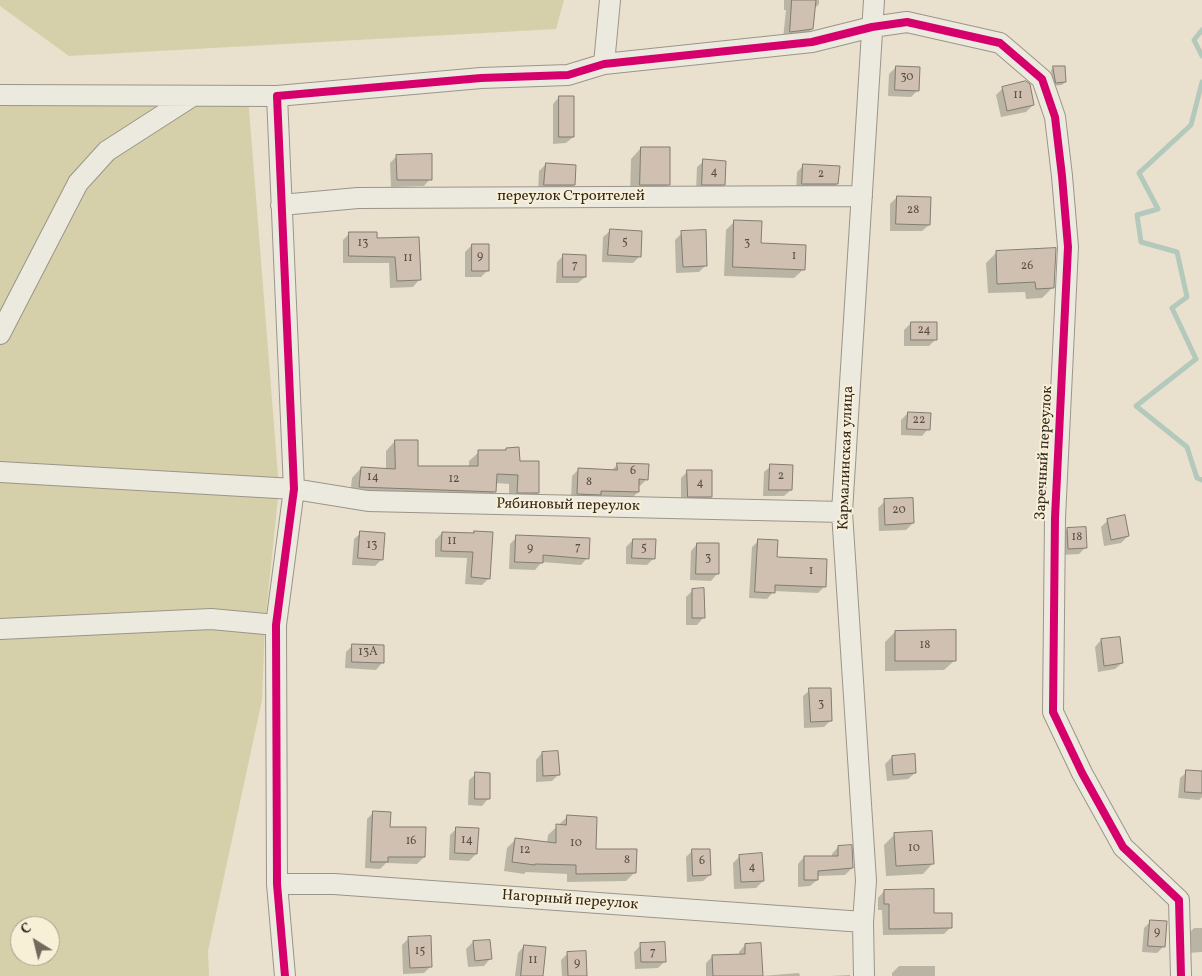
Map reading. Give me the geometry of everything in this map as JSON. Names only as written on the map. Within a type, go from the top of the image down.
[{"type":"street","points":[[604,64],[610,0]]},
{"type":"street","name":"Кармалинская улица","points":[[864,976],[866,881],[842,512],[874,0]]},
{"type":"street","name":"Заречный переулок","points":[[0,95],[277,96],[481,78],[568,76],[604,64],[812,42],[872,27],[907,22],[1000,43],[1042,79],[1055,117],[1068,247],[1055,518],[1053,712],[1082,773],[1123,847],[1178,900],[1181,976]]},
{"type":"street","points":[[277,96],[294,489],[276,625],[277,884],[285,976]]},
{"type":"street","points":[[2,326],[78,183],[107,152],[191,97]]},
{"type":"street","name":"переулок Строителей","points":[[282,206],[358,198],[862,196]]},
{"type":"street","name":"Рябиновый переулок","points":[[0,472],[294,489],[368,501],[842,512]]},
{"type":"street","points":[[0,629],[211,618],[276,625]]},
{"type":"street","name":"Нагорный переулок","points":[[277,884],[344,885],[864,922]]},
{"type":"shaded area","points":[[0,0],[564,0],[556,29],[69,56],[0,6]]},
{"type":"shaded area","points":[[248,96],[279,488],[265,624],[262,700],[208,951],[209,976],[0,976],[0,99]]},
{"type":"building","points":[[792,0],[816,0],[813,29],[790,32]]},
{"type":"building","points":[[896,66],[920,67],[919,91],[895,90]]},
{"type":"building","points":[[1053,66],[1065,66],[1066,82],[1056,83]]},
{"type":"building","points":[[1026,81],[1030,84],[1034,105],[1007,111],[1002,87]]},
{"type":"building","points":[[559,96],[574,96],[574,137],[559,137]]},
{"type":"building","points":[[641,147],[670,147],[670,185],[640,185]]},
{"type":"building","points":[[432,154],[432,180],[397,180],[396,155]]},
{"type":"building","points":[[703,159],[726,161],[725,185],[702,185]]},
{"type":"building","points":[[546,163],[576,165],[575,185],[544,185]]},
{"type":"building","points":[[803,164],[840,166],[838,184],[802,184]]},
{"type":"building","points":[[897,196],[931,197],[930,225],[896,224]]},
{"type":"building","points":[[734,220],[762,221],[761,243],[806,245],[805,270],[733,267]]},
{"type":"building","points":[[610,229],[642,231],[641,257],[608,255]]},
{"type":"building","points":[[706,230],[707,266],[683,267],[681,231]]},
{"type":"building","points":[[349,232],[377,232],[377,238],[419,237],[421,280],[397,281],[395,257],[349,256]]},
{"type":"building","points":[[472,244],[489,244],[489,271],[472,271]]},
{"type":"building","points":[[1056,248],[1054,288],[1036,289],[1035,282],[997,284],[996,251]]},
{"type":"building","points":[[563,254],[586,255],[586,277],[563,277]]},
{"type":"building","points":[[911,322],[937,322],[937,340],[911,340]]},
{"type":"building","points":[[908,412],[931,413],[930,430],[907,429]]},
{"type":"building","points":[[395,440],[418,440],[418,466],[478,466],[478,450],[506,450],[506,448],[519,447],[520,461],[539,461],[539,493],[517,493],[518,475],[497,474],[496,492],[359,487],[361,467],[395,469]]},
{"type":"building","points":[[617,463],[649,464],[648,480],[639,479],[639,492],[601,491],[601,495],[577,494],[578,468],[617,470]]},
{"type":"building","points":[[770,464],[793,465],[792,490],[769,490]]},
{"type":"building","points":[[687,470],[712,470],[712,497],[688,497]]},
{"type":"building","points":[[913,498],[914,523],[885,525],[884,499]]},
{"type":"building","points":[[1125,515],[1129,536],[1111,540],[1107,519]]},
{"type":"building","points":[[1086,527],[1087,548],[1068,549],[1067,528]]},
{"type":"building","points":[[360,531],[385,533],[383,560],[358,558]]},
{"type":"building","points":[[474,531],[493,532],[490,579],[471,577],[473,552],[441,551],[442,532],[474,533]]},
{"type":"building","points":[[516,535],[590,538],[589,559],[543,555],[543,563],[515,562]]},
{"type":"building","points":[[633,539],[656,539],[655,559],[632,558]]},
{"type":"building","points":[[758,539],[778,540],[777,557],[827,559],[826,587],[775,585],[775,593],[755,592]]},
{"type":"building","points":[[697,543],[719,543],[719,574],[696,574]]},
{"type":"building","points":[[704,588],[705,618],[692,618],[692,589]]},
{"type":"building","points":[[956,630],[956,661],[895,661],[895,631]]},
{"type":"building","points":[[1120,637],[1123,663],[1104,666],[1101,639]]},
{"type":"building","points":[[352,644],[384,645],[384,663],[352,662]]},
{"type":"building","points":[[809,688],[831,688],[832,721],[811,722]]},
{"type":"building","points":[[558,751],[560,775],[543,776],[542,752]]},
{"type":"building","points":[[915,754],[916,773],[893,775],[892,756]]},
{"type":"building","points":[[1186,770],[1202,771],[1202,793],[1185,792]]},
{"type":"building","points":[[475,772],[490,773],[490,799],[475,799]]},
{"type":"building","points":[[373,811],[391,812],[390,827],[426,827],[425,857],[388,857],[388,862],[371,862]]},
{"type":"building","points":[[567,815],[597,817],[596,849],[637,849],[636,873],[576,874],[576,865],[535,865],[512,862],[515,838],[556,843],[556,824],[566,825]]},
{"type":"building","points":[[456,827],[479,828],[477,854],[455,853]]},
{"type":"building","points":[[932,831],[934,864],[896,866],[894,833]]},
{"type":"building","points":[[852,845],[853,868],[818,871],[818,880],[804,880],[804,856],[838,856],[838,846]]},
{"type":"building","points":[[692,849],[710,849],[711,875],[693,876]]},
{"type":"building","points":[[762,853],[764,881],[741,882],[739,855]]},
{"type":"building","points":[[934,889],[934,913],[952,913],[952,928],[889,929],[889,904],[884,904],[884,890]]},
{"type":"building","points":[[1150,920],[1167,921],[1165,947],[1148,946]]},
{"type":"building","points":[[431,936],[432,967],[410,968],[408,937]]},
{"type":"building","points":[[490,940],[492,959],[475,961],[473,941]]},
{"type":"building","points":[[665,942],[666,962],[641,962],[640,943]]},
{"type":"building","points":[[761,943],[763,976],[713,976],[712,955],[745,954],[745,944]]},
{"type":"building","points":[[524,945],[546,947],[543,976],[521,976]]},
{"type":"building","points":[[586,951],[587,976],[568,976],[567,952]]},
{"type":"waterway","points":[[1202,30],[1194,40],[1202,56]]},
{"type":"waterway","points":[[1202,82],[1191,125],[1139,173],[1158,209],[1137,215],[1141,242],[1177,252],[1187,297],[1172,308],[1196,359],[1136,406],[1187,447],[1197,478],[1202,480]]},
{"type":"cycle path","points":[[285,976],[277,884],[276,625],[294,489],[277,96],[481,78],[568,75],[604,64],[812,42],[872,27],[907,22],[1000,43],[1042,79],[1055,117],[1068,247],[1055,518],[1053,712],[1082,773],[1123,847],[1179,900],[1181,976]]}]
